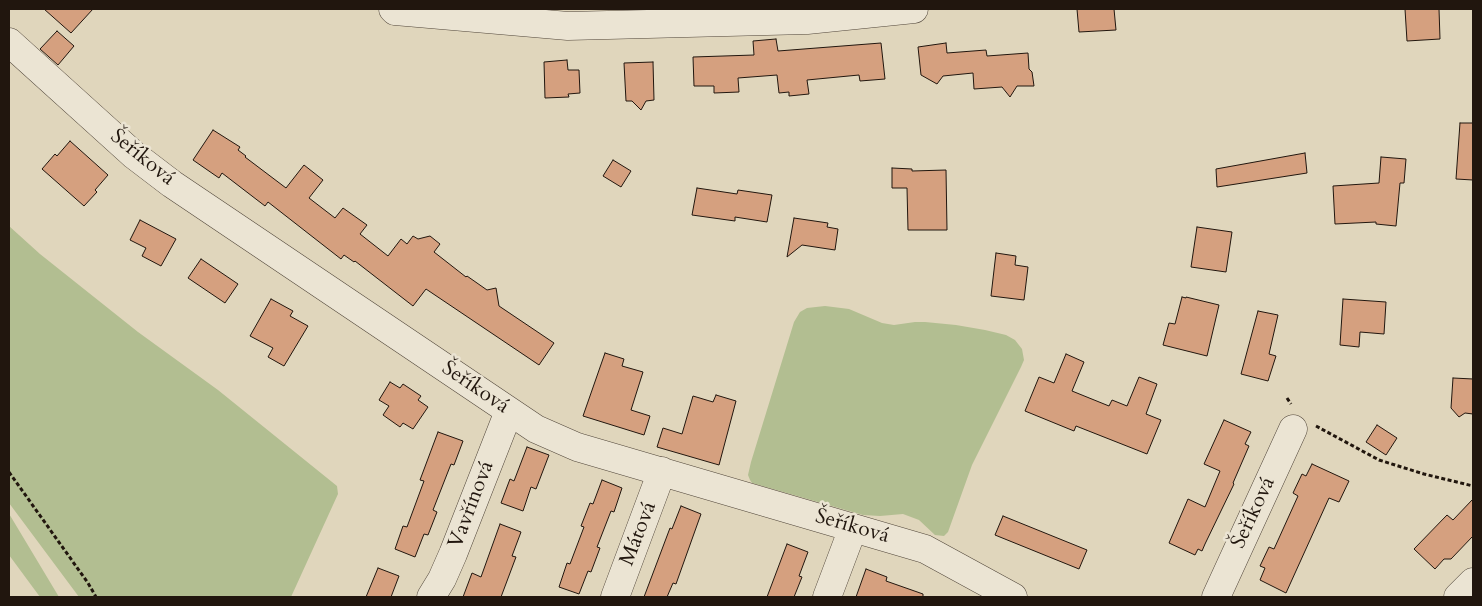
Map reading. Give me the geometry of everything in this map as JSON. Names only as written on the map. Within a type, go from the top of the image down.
[{"type":"street","points":[[393,9],[395,11],[568,26],[808,20],[914,9]]},
{"type":"street","name":"Šeříková","points":[[9,42],[134,155],[166,180],[536,429],[576,447],[925,549],[1013,597]]},
{"type":"street","name":"Vavřínová","points":[[431,597],[454,554],[509,411]]},
{"type":"street","name":"Šeříková","points":[[1216,597],[1304,427]]},
{"type":"street","name":"Mátová","points":[[615,597],[662,471]]},
{"type":"street","points":[[827,597],[853,528]]},
{"type":"street","points":[[1458,597],[1473,582]]},
{"type":"path","points":[[1304,427],[1379,460],[1473,486]]},
{"type":"path","points":[[9,472],[96,597]]},
{"type":"green space","points":[[9,226],[40,254],[138,332],[218,390],[337,486],[338,494],[291,597],[79,597],[9,503]]},
{"type":"green space","points":[[825,306],[849,309],[882,323],[894,325],[925,322],[985,330],[1006,335],[1015,340],[1022,349],[1024,360],[972,465],[948,532],[944,536],[935,535],[919,520],[903,514],[863,515],[752,483],[750,480],[748,475],[751,462],[794,322],[800,312],[807,308]]},
{"type":"green space","points":[[9,514],[59,597],[40,597],[9,555]]},
{"type":"building","points":[[44,9],[93,9],[71,33]]},
{"type":"building","points":[[1077,9],[1114,9],[1116,30],[1079,32]]},
{"type":"building","points":[[1405,9],[1439,9],[1440,39],[1407,41]]},
{"type":"building","points":[[57,31],[74,46],[58,65],[40,49]]},
{"type":"building","points":[[776,39],[778,51],[881,43],[885,79],[860,81],[859,75],[807,80],[809,94],[789,96],[789,92],[779,93],[777,75],[738,78],[739,92],[714,93],[714,86],[694,86],[693,57],[754,55],[753,41]]},
{"type":"building","points":[[946,43],[947,53],[986,50],[987,56],[1028,53],[1029,69],[1032,72],[1034,86],[1017,86],[1010,97],[1002,87],[974,89],[973,73],[943,76],[937,84],[921,75],[918,47]]},
{"type":"building","points":[[567,60],[568,70],[579,70],[580,93],[568,94],[569,97],[545,98],[544,62]]},
{"type":"building","points":[[653,62],[654,100],[646,101],[641,110],[632,101],[626,101],[624,63]]},
{"type":"building","points":[[1460,123],[1473,123],[1473,180],[1456,179]]},
{"type":"building","points":[[213,130],[240,147],[238,150],[245,157],[286,188],[304,165],[323,180],[309,198],[335,218],[343,208],[367,225],[360,234],[388,256],[401,239],[407,244],[413,236],[418,239],[430,236],[440,244],[434,252],[466,277],[487,290],[496,288],[499,306],[554,343],[539,365],[426,289],[413,306],[355,261],[344,255],[341,259],[268,202],[265,206],[222,173],[219,178],[193,160]]},
{"type":"building","points":[[70,141],[108,175],[95,190],[97,192],[84,206],[42,169]]},
{"type":"building","points":[[1305,153],[1307,173],[1217,187],[1216,169]]},
{"type":"building","points":[[1381,157],[1406,159],[1404,183],[1400,183],[1396,226],[1376,224],[1376,222],[1335,224],[1333,186],[1379,183]]},
{"type":"building","points":[[613,160],[631,171],[621,187],[603,176]]},
{"type":"building","points":[[892,168],[912,169],[912,171],[946,170],[947,230],[908,230],[907,188],[892,188]]},
{"type":"building","points":[[697,188],[737,194],[738,190],[772,195],[767,222],[735,217],[735,221],[692,215]]},
{"type":"building","points":[[794,218],[828,223],[827,227],[838,229],[835,250],[802,245],[787,257]]},
{"type":"building","points":[[140,220],[176,239],[161,266],[142,256],[146,248],[130,240]]},
{"type":"building","points":[[1197,227],[1232,232],[1226,272],[1191,267]]},
{"type":"building","points":[[996,253],[1016,256],[1015,265],[1028,267],[1024,300],[991,296]]},
{"type":"building","points":[[201,259],[238,284],[225,303],[188,278]]},
{"type":"building","points":[[1182,297],[1219,305],[1207,356],[1163,345],[1169,323],[1175,324]]},
{"type":"building","points":[[271,299],[293,311],[290,316],[308,326],[284,366],[268,357],[273,348],[250,336]]},
{"type":"building","points":[[1343,299],[1386,302],[1384,334],[1360,332],[1359,347],[1340,345]]},
{"type":"building","points":[[1258,311],[1278,315],[1269,354],[1276,356],[1268,381],[1241,374]]},
{"type":"building","points":[[605,353],[624,359],[622,366],[643,372],[631,410],[650,416],[644,435],[583,416]]},
{"type":"building","points":[[1066,354],[1084,362],[1072,391],[1109,406],[1112,400],[1127,406],[1139,377],[1157,384],[1146,414],[1161,420],[1147,454],[1076,426],[1074,431],[1025,411],[1039,377],[1054,383]]},
{"type":"building","points":[[1453,378],[1473,379],[1473,414],[1465,413],[1459,417],[1451,408]]},
{"type":"building","points":[[390,382],[400,388],[403,384],[421,396],[418,400],[428,407],[413,429],[403,423],[400,427],[383,415],[389,406],[379,400]]},
{"type":"building","points":[[716,395],[736,401],[719,465],[657,447],[663,428],[682,434],[693,396],[713,402]]},
{"type":"building","points":[[1224,420],[1251,432],[1245,444],[1249,446],[1234,484],[1202,551],[1198,549],[1195,555],[1169,543],[1188,499],[1205,507],[1220,471],[1204,464]]},
{"type":"building","points":[[1377,425],[1397,438],[1386,455],[1366,442]]},
{"type":"building","points":[[438,432],[463,441],[454,465],[451,464],[433,510],[437,512],[428,535],[424,534],[415,557],[395,549],[403,526],[407,527],[424,481],[420,480]]},
{"type":"building","points":[[527,447],[549,455],[536,489],[531,487],[523,511],[501,503],[510,479],[514,481]]},
{"type":"building","points":[[1312,464],[1349,481],[1339,502],[1329,498],[1286,593],[1260,580],[1265,568],[1260,566],[1269,547],[1274,549],[1298,496],[1293,493],[1302,474],[1306,476]]},
{"type":"building","points":[[602,480],[622,488],[614,512],[611,511],[597,547],[600,548],[591,572],[588,571],[579,594],[559,587],[567,563],[570,564],[584,527],[581,526],[590,503],[593,504]]},
{"type":"building","points":[[1473,499],[1473,536],[1451,559],[1444,559],[1435,569],[1414,549],[1447,515],[1453,520]]},
{"type":"building","points":[[681,506],[701,514],[676,584],[673,583],[667,597],[644,597],[670,528],[672,529]]},
{"type":"building","points":[[1003,516],[1087,550],[1079,569],[995,535]]},
{"type":"building","points":[[500,524],[521,532],[512,556],[516,557],[501,597],[463,597],[472,573],[481,577]]},
{"type":"building","points":[[787,544],[808,552],[799,576],[802,577],[794,597],[767,597]]},
{"type":"building","points":[[378,568],[399,576],[391,597],[366,597]]},
{"type":"building","points":[[866,569],[887,577],[886,581],[923,594],[923,597],[856,597]]}]
